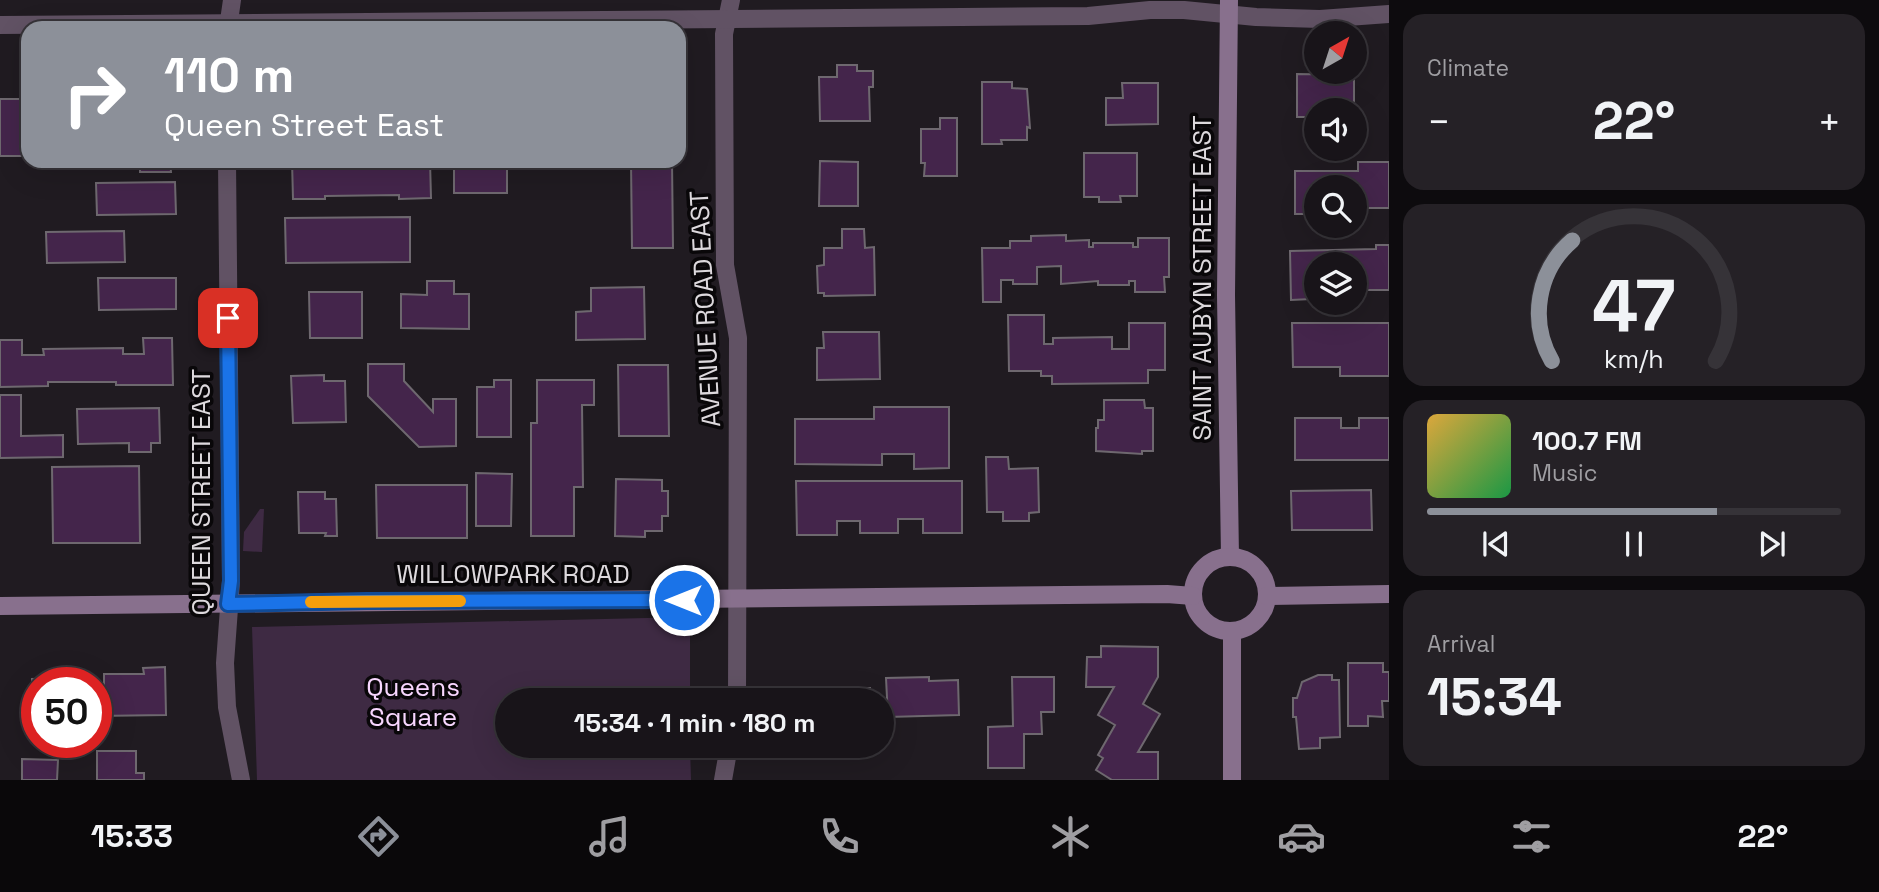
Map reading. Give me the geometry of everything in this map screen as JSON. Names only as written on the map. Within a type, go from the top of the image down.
[{"type":"main road","name":"SAINT AUBYN STREET EAST","points":[[1229,7],[1226,308],[1230,557]]},
{"type":"main road","points":[[1230,557],[1252,564],[1266,584],[1267,596],[1259,618],[1250,625],[1232,631],[1215,627],[1204,620],[1193,596],[1194,584],[1207,565],[1230,557]]},
{"type":"main road","name":"WILLOWPARK ROAD","points":[[0,606],[1167,594],[1193,596]]},
{"type":"main road","points":[[1267,596],[1389,594]]},
{"type":"main road","points":[[1232,631],[1232,780]]},
{"type":"street","points":[[229,21],[232,0]]},
{"type":"street","name":"AVENUE ROAD EAST","points":[[731,0],[724,34],[725,265],[738,338],[737,688]]},
{"type":"street","points":[[514,21],[1088,16],[1229,7],[1321,19],[1389,14]]},
{"type":"street","points":[[0,25],[21,25]]},
{"type":"street","name":"QUEEN STREET EAST","points":[[227,168],[231,581],[225,663],[227,707],[241,780]]},
{"type":"street","points":[[723,780],[727,758]]},
{"type":"green space","points":[[260,509],[264,509],[262,552],[243,551],[244,532]]},
{"type":"green space","name":"Queens Square","points":[[690,617],[690,688],[495,688],[495,758],[690,758],[691,780],[257,780],[252,627]]},
{"type":"building","points":[[837,65],[857,65],[857,71],[873,71],[873,87],[869,87],[870,121],[820,121],[819,77],[837,77]]},
{"type":"building","points":[[1297,74],[1304,74],[1304,84],[1354,84],[1354,98],[1304,98],[1304,117],[1297,117]]},
{"type":"building","points":[[982,82],[1012,82],[1012,88],[1027,89],[1030,128],[1027,127],[1027,140],[1001,140],[1002,144],[982,144]]},
{"type":"building","points":[[1122,83],[1158,83],[1158,124],[1106,125],[1106,98],[1123,98]]},
{"type":"building","points":[[0,99],[21,99],[21,156],[0,156]]},
{"type":"building","points":[[940,118],[957,118],[957,176],[924,176],[925,163],[921,163],[921,129],[940,129]]},
{"type":"building","points":[[1084,153],[1137,153],[1137,196],[1120,196],[1121,202],[1099,202],[1099,197],[1084,197]]},
{"type":"building","points":[[820,161],[858,162],[858,206],[819,206]]},
{"type":"building","points":[[1358,162],[1389,162],[1389,208],[1367,208],[1367,175],[1304,175],[1304,214],[1295,214],[1295,171],[1358,171]]},
{"type":"building","points":[[140,168],[171,168],[171,172],[140,172]]},
{"type":"building","points":[[292,168],[430,168],[431,198],[399,199],[399,195],[293,199]]},
{"type":"building","points":[[454,168],[507,168],[507,193],[454,193]]},
{"type":"building","points":[[631,168],[672,168],[673,248],[632,248]]},
{"type":"building","points":[[175,182],[176,214],[97,215],[96,183]]},
{"type":"building","points":[[410,217],[410,262],[286,263],[285,218]]},
{"type":"building","points":[[842,229],[864,229],[865,248],[874,247],[875,295],[824,296],[824,293],[818,293],[817,266],[824,265],[824,248],[842,248]]},
{"type":"building","points":[[124,231],[125,262],[47,263],[46,232]]},
{"type":"building","points":[[1066,235],[1066,241],[1089,240],[1089,247],[1093,247],[1093,243],[1133,243],[1133,247],[1138,247],[1138,238],[1169,238],[1169,277],[1164,277],[1165,292],[1135,292],[1135,281],[1129,281],[1129,285],[1098,285],[1098,281],[1061,284],[1061,266],[1037,267],[1037,284],[1013,284],[1013,280],[1001,280],[1001,302],[983,302],[982,248],[1010,248],[1010,241],[1031,241],[1031,236]]},
{"type":"building","points":[[1376,245],[1389,245],[1389,290],[1367,290],[1367,252],[1304,252],[1304,299],[1291,300],[1290,251],[1376,249]]},
{"type":"building","points":[[98,278],[176,278],[176,309],[99,310]]},
{"type":"building","points":[[427,281],[454,281],[454,294],[469,294],[469,329],[401,328],[401,294],[427,295]]},
{"type":"building","points":[[644,287],[645,339],[576,340],[576,312],[591,311],[591,288]]},
{"type":"building","points":[[309,292],[362,292],[362,338],[310,338]]},
{"type":"building","points":[[1008,315],[1044,315],[1044,344],[1053,344],[1053,338],[1112,337],[1112,349],[1129,349],[1129,323],[1165,323],[1165,370],[1148,370],[1148,383],[1052,384],[1052,376],[1041,376],[1041,371],[1009,371]]},
{"type":"building","points":[[1292,323],[1389,323],[1389,376],[1340,376],[1340,367],[1293,367]]},
{"type":"building","points":[[823,332],[879,332],[880,379],[817,380],[817,348],[824,348]]},
{"type":"building","points":[[143,338],[172,338],[173,385],[48,382],[48,386],[0,387],[0,340],[22,340],[22,355],[44,355],[43,349],[123,348],[123,354],[144,354]]},
{"type":"building","points":[[368,364],[404,364],[404,381],[433,412],[433,399],[456,399],[456,446],[419,447],[368,396]]},
{"type":"building","points":[[618,365],[668,365],[669,436],[619,436]]},
{"type":"building","points":[[324,375],[324,381],[345,381],[346,422],[293,423],[291,376]]},
{"type":"building","points":[[494,380],[511,380],[511,437],[477,437],[477,387],[494,387]]},
{"type":"building","points":[[537,380],[594,380],[594,405],[582,405],[583,487],[574,487],[574,536],[531,536],[531,423],[537,423]]},
{"type":"building","points":[[0,395],[21,395],[21,436],[63,435],[63,457],[0,458]]},
{"type":"building","points":[[1104,400],[1144,400],[1145,408],[1153,408],[1153,451],[1142,451],[1142,454],[1096,451],[1096,428],[1098,420],[1104,420]]},
{"type":"building","points":[[874,407],[949,407],[949,468],[914,469],[914,454],[882,454],[882,465],[795,464],[795,419],[874,419]]},
{"type":"building","points":[[159,408],[160,443],[151,443],[151,452],[129,452],[129,443],[78,444],[77,409]]},
{"type":"building","points":[[1295,418],[1341,418],[1341,428],[1359,428],[1359,418],[1389,418],[1389,460],[1295,460]]},
{"type":"building","points":[[986,457],[1008,457],[1009,469],[1038,468],[1039,512],[1029,513],[1029,521],[1003,521],[1003,512],[987,512]]},
{"type":"building","points":[[139,466],[140,543],[53,543],[52,467]]},
{"type":"building","points":[[476,473],[512,474],[511,526],[476,526]]},
{"type":"building","points":[[616,479],[662,480],[662,491],[668,491],[668,516],[662,516],[662,531],[645,531],[645,537],[615,536]]},
{"type":"building","points":[[796,481],[962,481],[962,533],[923,533],[923,519],[898,519],[898,533],[860,533],[860,521],[837,521],[837,535],[797,535]]},
{"type":"building","points":[[376,485],[467,485],[467,538],[377,538]]},
{"type":"building","points":[[1371,490],[1372,530],[1292,530],[1291,491]]},
{"type":"building","points":[[298,492],[325,492],[325,499],[336,499],[337,536],[325,536],[326,533],[299,533]]},
{"type":"building","points":[[1101,646],[1158,647],[1158,677],[1143,704],[1160,714],[1138,752],[1158,752],[1158,780],[1112,780],[1096,770],[1103,758],[1098,755],[1115,725],[1098,715],[1114,687],[1086,687],[1087,657],[1101,657]]},
{"type":"building","points":[[1348,663],[1383,663],[1383,672],[1389,672],[1389,701],[1382,701],[1383,717],[1368,716],[1368,726],[1348,726]]},
{"type":"building","points":[[165,667],[166,715],[112,716],[112,674],[144,674],[143,668]]},
{"type":"building","points":[[1318,675],[1332,675],[1332,680],[1339,680],[1340,737],[1320,738],[1320,748],[1299,749],[1296,717],[1293,717],[1293,698],[1297,698],[1302,682]]},
{"type":"building","points":[[929,677],[929,681],[958,680],[959,715],[894,717],[894,688],[887,688],[886,678]]},
{"type":"building","points":[[1012,677],[1054,677],[1054,712],[1041,712],[1042,734],[1024,734],[1024,768],[988,768],[988,727],[1013,726]]},
{"type":"building","points":[[112,751],[136,751],[136,773],[144,773],[144,780],[97,780],[97,758],[112,758]]},
{"type":"building","points":[[22,759],[58,760],[57,780],[22,780]]},
{"type":"slow traffic","points":[[311,602],[460,601]]},
{"type":"route","points":[[228,318],[231,581],[228,604],[684,600]]}]
